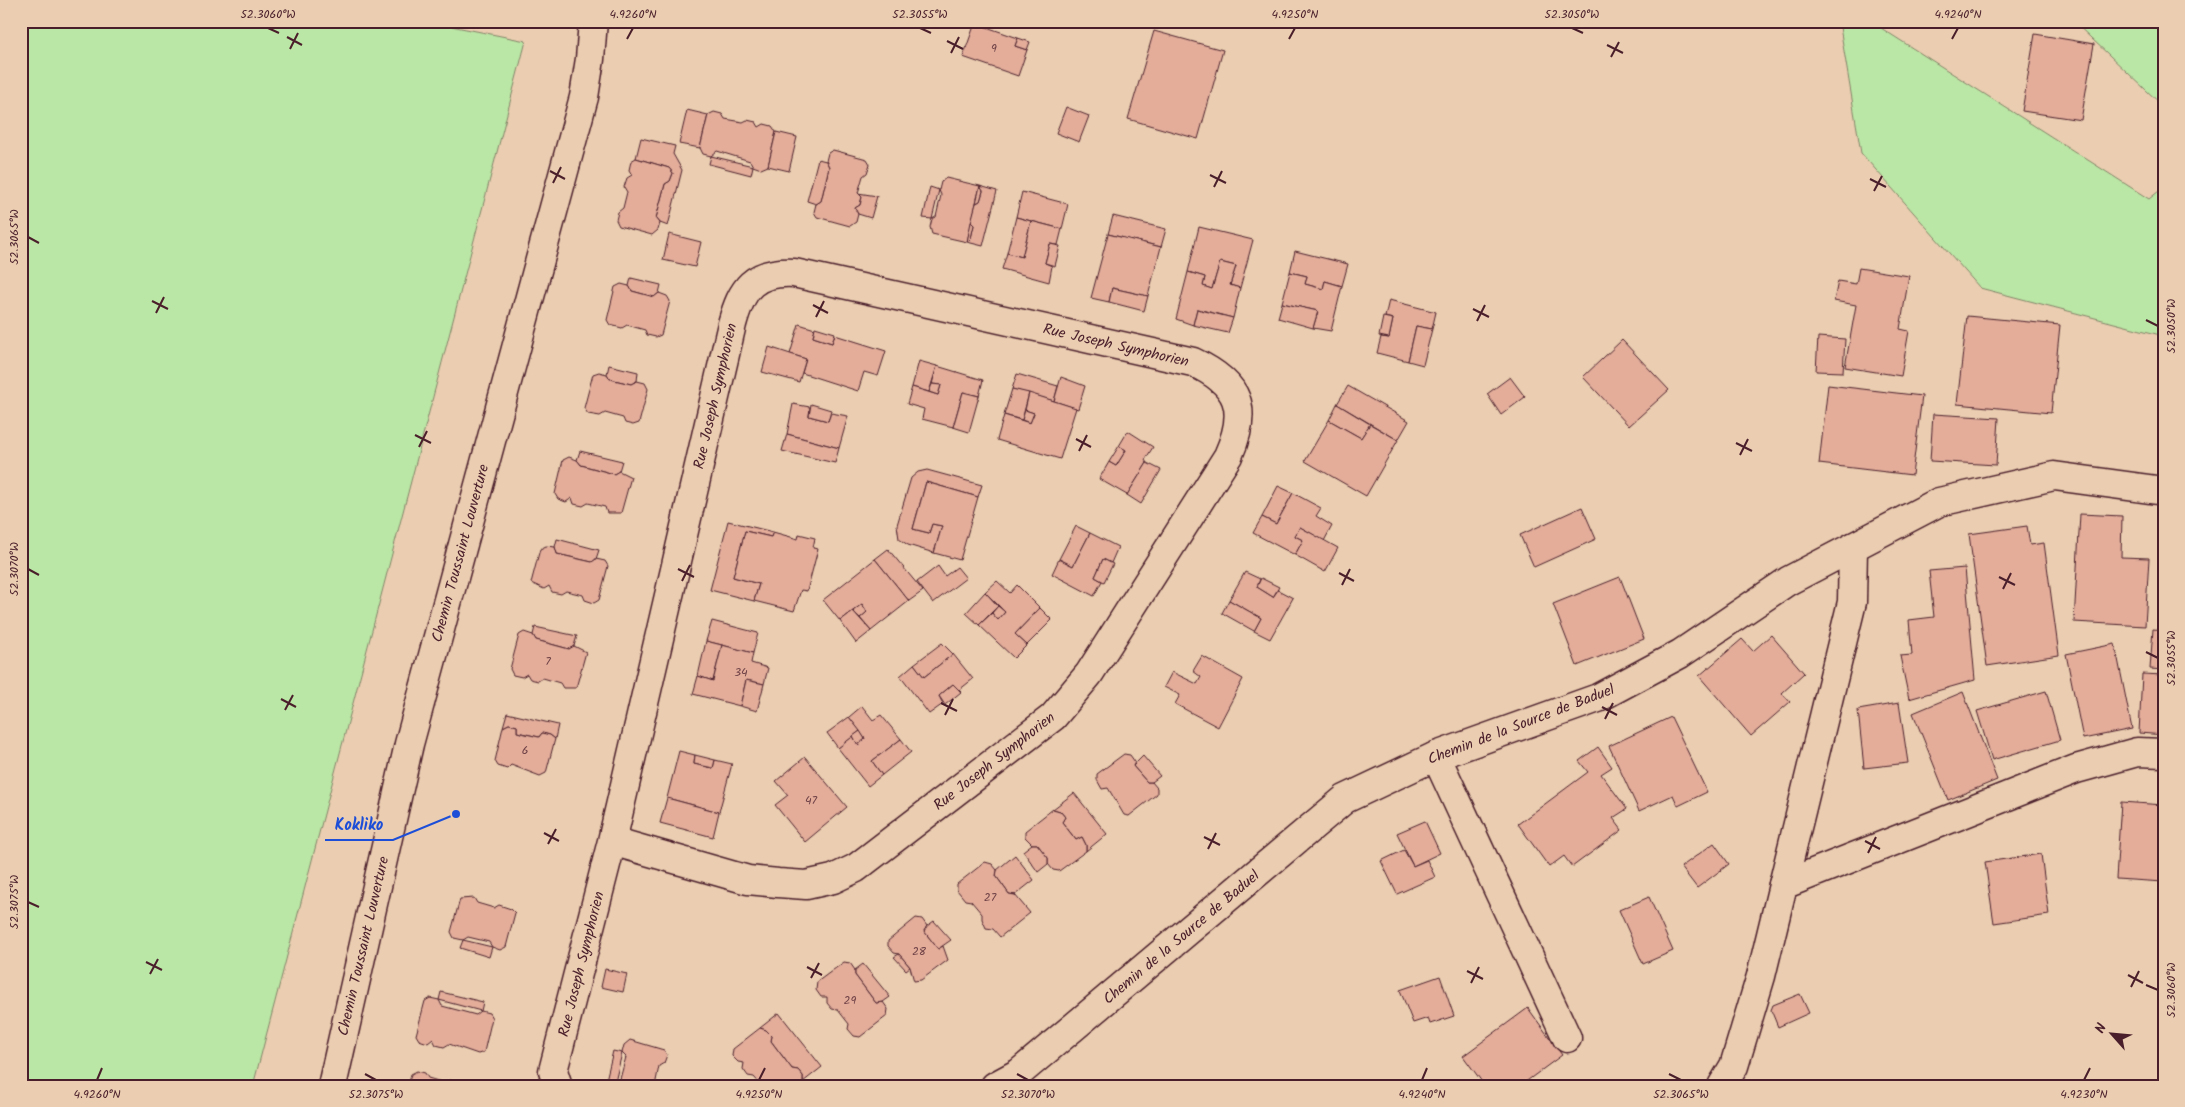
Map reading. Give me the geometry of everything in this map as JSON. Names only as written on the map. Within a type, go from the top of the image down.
[{"type":"street","name":"Chemin Toussaint Louverture","points":[[332,1086],[409,744],[584,97],[593,21]]},
{"type":"street","name":"Rue Joseph Symphorien","points":[[558,1086],[553,1070],[612,842],[732,324],[742,297],[749,286],[762,276],[780,272],[794,273],[1193,362],[1218,375],[1225,382],[1238,405],[1240,420],[1238,436],[1228,456],[1089,674],[1053,717],[856,868],[833,879],[806,885],[748,880],[612,842]]},
{"type":"street","name":"Chemin de la Source de Baduel","points":[[995,1086],[1019,1073],[1345,799],[1436,756],[1598,698],[1680,654],[1788,581],[1939,502],[2054,476],[2164,491]]},
{"type":"street","points":[[1722,1086],[1734,1066],[1761,976],[1852,602],[1853,547]]},
{"type":"street","points":[[1783,885],[2076,768],[2137,752],[2164,753]]},
{"type":"street","points":[[1436,756],[1567,1038]]},
{"type":"green space","points":[[21,21],[426,21],[526,41],[253,1086],[21,1086]]},
{"type":"green space","points":[[1839,21],[1870,21],[2149,199],[2164,187],[2164,336],[1980,288],[1861,153]]},
{"type":"green space","points":[[2073,21],[2164,21],[2164,107]]},
{"type":"building","points":[[975,23],[1018,38],[1015,46],[1027,50],[1018,76],[963,57]]},
{"type":"building","points":[[1154,31],[1223,50],[1198,139],[1128,119]]},
{"type":"building","points":[[2035,34],[2094,44],[2081,120],[2022,111]]},
{"type":"building","points":[[1018,38],[1030,42],[1027,50],[1015,46]]},
{"type":"building","points":[[1066,107],[1089,116],[1079,142],[1056,133]]},
{"type":"building","points":[[687,110],[708,115],[700,148],[679,144]]},
{"type":"building","points":[[714,112],[722,114],[725,119],[756,122],[759,127],[764,124],[772,126],[776,132],[768,166],[761,169],[753,166],[750,161],[717,151],[711,156],[703,154],[700,148],[708,115]]},
{"type":"building","points":[[776,132],[797,137],[789,171],[768,166]]},
{"type":"building","points":[[641,138],[675,146],[673,154],[682,170],[668,226],[660,223],[656,218],[665,184],[670,181],[673,173],[669,168],[636,158]]},
{"type":"building","points":[[833,150],[867,159],[870,164],[867,173],[863,176],[858,193],[862,197],[860,205],[855,208],[858,214],[856,222],[850,226],[817,217],[814,212],[816,204],[821,201],[829,167],[826,161],[828,153]]},
{"type":"building","points":[[711,156],[753,166],[751,175],[709,164]]},
{"type":"building","points":[[636,158],[669,168],[673,173],[670,181],[665,184],[656,218],[660,223],[658,230],[652,235],[619,226],[616,220],[618,212],[623,208],[627,192],[624,187],[627,178],[632,175],[629,170],[631,161]]},
{"type":"building","points":[[818,159],[826,161],[829,167],[821,201],[816,204],[807,201]]},
{"type":"building","points":[[946,178],[980,186],[967,242],[932,234],[930,227],[932,219],[936,217],[941,195],[939,190],[941,182]]},
{"type":"building","points":[[980,186],[997,191],[983,246],[967,242],[971,238],[974,225],[971,222],[976,203],[980,201],[983,191]]},
{"type":"building","points":[[980,186],[983,191],[980,201],[976,203]]},
{"type":"building","points":[[930,187],[939,190],[932,219],[923,218]]},
{"type":"building","points":[[1022,192],[1068,204],[1062,229],[1016,217]]},
{"type":"building","points":[[858,193],[877,196],[871,218],[858,214],[855,208],[860,205],[862,197]]},
{"type":"building","points":[[1113,216],[1166,229],[1161,247],[1108,234]]},
{"type":"building","points":[[1016,217],[1031,221],[1022,257],[1007,253]]},
{"type":"building","points":[[1031,221],[1062,229],[1058,245],[1050,244],[1045,263],[1052,266],[1049,282],[1002,269],[1007,253],[1022,257]]},
{"type":"building","points":[[971,222],[974,225],[971,238],[967,242]]},
{"type":"building","points":[[1199,227],[1253,240],[1240,288],[1230,285],[1236,266],[1220,262],[1212,289],[1203,286],[1205,277],[1188,272]]},
{"type":"building","points":[[669,234],[701,242],[695,267],[663,260]]},
{"type":"building","points":[[1108,234],[1161,247],[1148,296],[1112,288],[1109,302],[1091,298]]},
{"type":"building","points":[[1050,244],[1060,246],[1055,266],[1045,263]]},
{"type":"building","points":[[1295,251],[1348,264],[1342,286],[1325,281],[1323,289],[1305,284],[1307,276],[1290,272]]},
{"type":"building","points":[[1220,262],[1236,266],[1230,285],[1240,288],[1233,318],[1197,309],[1193,325],[1176,319],[1188,272],[1205,277],[1203,286],[1212,289]]},
{"type":"building","points":[[1859,268],[1909,276],[1900,329],[1909,331],[1901,376],[1845,367],[1856,305],[1834,301],[1838,281],[1856,284]]},
{"type":"building","points":[[1290,272],[1307,276],[1305,284],[1323,289],[1325,281],[1342,286],[1331,331],[1313,328],[1318,311],[1282,303]]},
{"type":"building","points":[[631,278],[661,285],[659,293],[654,297],[632,291],[629,286]]},
{"type":"building","points":[[621,284],[629,286],[632,291],[654,297],[659,293],[667,296],[670,301],[661,335],[656,337],[647,335],[645,330],[627,325],[622,328],[610,325],[607,320],[615,287]]},
{"type":"building","points":[[1112,288],[1148,296],[1144,311],[1109,302]]},
{"type":"building","points":[[1389,300],[1436,312],[1432,329],[1416,326],[1408,361],[1377,353],[1381,337],[1389,338],[1393,319],[1385,317]]},
{"type":"building","points":[[1282,303],[1318,311],[1313,328],[1278,318]]},
{"type":"building","points":[[1197,309],[1233,318],[1228,333],[1193,325]]},
{"type":"building","points":[[1967,316],[2060,325],[2051,413],[1957,404]]},
{"type":"building","points":[[1383,317],[1393,319],[1389,338],[1379,336]]},
{"type":"building","points":[[799,324],[815,329],[813,337],[832,343],[835,335],[886,351],[878,376],[864,372],[858,391],[802,373],[806,359],[790,354]]},
{"type":"building","points":[[1416,326],[1432,329],[1423,365],[1408,361]]},
{"type":"building","points":[[815,327],[835,333],[832,343],[813,337]]},
{"type":"building","points":[[1818,337],[1845,339],[1843,372],[1816,371]]},
{"type":"building","points":[[1622,340],[1669,390],[1629,426],[1583,377]]},
{"type":"building","points":[[769,347],[806,359],[799,382],[762,372]]},
{"type":"building","points":[[919,361],[937,366],[929,392],[912,387]]},
{"type":"building","points":[[609,365],[638,372],[637,381],[631,384],[610,379],[607,374]]},
{"type":"building","points":[[937,366],[983,380],[979,396],[963,392],[953,427],[922,419],[924,409],[907,404],[912,387],[938,395],[941,385],[932,384]]},
{"type":"building","points":[[599,372],[607,374],[610,379],[631,384],[637,381],[645,383],[648,389],[639,423],[633,425],[625,423],[623,418],[605,413],[600,416],[588,414],[584,408],[593,374]]},
{"type":"building","points":[[1017,374],[1058,386],[1054,401],[1012,389]]},
{"type":"building","points":[[1061,377],[1085,386],[1078,409],[1054,401]]},
{"type":"building","points":[[1510,377],[1525,397],[1501,415],[1487,394]]},
{"type":"building","points":[[932,384],[941,385],[938,395],[929,392]]},
{"type":"building","points":[[1828,385],[1922,396],[1912,475],[1819,464]]},
{"type":"building","points":[[1348,386],[1409,421],[1398,440],[1337,404]]},
{"type":"building","points":[[1012,389],[1029,393],[1022,420],[1004,415]]},
{"type":"building","points":[[963,392],[979,396],[969,432],[953,427]]},
{"type":"building","points":[[1029,393],[1076,408],[1060,459],[997,440],[1004,415],[1030,423],[1034,413],[1025,410]]},
{"type":"building","points":[[793,404],[810,407],[809,416],[828,421],[831,413],[848,416],[839,448],[787,434]]},
{"type":"building","points":[[811,404],[831,410],[828,421],[809,416]]},
{"type":"building","points":[[1337,404],[1370,424],[1361,438],[1329,420]]},
{"type":"building","points":[[1025,410],[1034,413],[1030,423],[1022,420]]},
{"type":"building","points":[[1933,414],[1999,418],[1996,465],[1930,461]]},
{"type":"building","points":[[1329,420],[1361,438],[1370,424],[1398,440],[1366,496],[1305,461]]},
{"type":"building","points":[[1128,431],[1153,447],[1145,460],[1147,463],[1127,495],[1099,479],[1109,462],[1116,466],[1126,450],[1119,446]]},
{"type":"building","points":[[787,434],[839,448],[835,463],[782,451]]},
{"type":"building","points":[[1119,446],[1126,450],[1116,466],[1109,462]]},
{"type":"building","points":[[580,451],[622,461],[619,471],[614,474],[581,465],[577,460]]},
{"type":"building","points":[[569,457],[577,460],[581,465],[614,474],[619,471],[631,477],[621,513],[607,513],[605,507],[588,503],[583,506],[574,504],[572,498],[566,502],[558,499],[555,494],[563,460]]},
{"type":"building","points":[[1147,463],[1161,470],[1141,504],[1127,495]]},
{"type":"building","points":[[927,470],[982,485],[978,497],[926,482],[913,529],[929,533],[932,524],[942,526],[934,553],[908,545],[899,539],[897,525],[911,478],[918,472]]},
{"type":"building","points":[[926,482],[978,497],[960,560],[934,553],[942,526],[932,524],[929,533],[913,529]]},
{"type":"building","points":[[1278,486],[1293,493],[1276,524],[1262,517]]},
{"type":"building","points":[[1293,493],[1321,508],[1316,516],[1332,526],[1324,541],[1300,527],[1295,536],[1303,540],[1295,555],[1253,533],[1262,517],[1276,524]]},
{"type":"building","points":[[1582,507],[1596,539],[1534,567],[1520,535]]},
{"type":"building","points":[[2080,514],[2122,516],[2121,557],[2149,558],[2145,626],[2074,622]]},
{"type":"building","points":[[728,521],[773,532],[771,537],[745,531],[733,577],[759,584],[754,601],[710,590]]},
{"type":"building","points":[[1076,526],[1090,533],[1073,566],[1059,559]]},
{"type":"building","points":[[2027,526],[2030,545],[2044,543],[2059,655],[1987,666],[1969,534]]},
{"type":"building","points":[[1300,527],[1338,548],[1325,572],[1295,555],[1303,540],[1295,536]]},
{"type":"building","points":[[745,531],[771,537],[773,532],[798,539],[799,534],[815,538],[813,548],[818,549],[807,591],[801,590],[794,611],[754,601],[759,584],[733,577]]},
{"type":"building","points":[[1090,533],[1118,547],[1111,563],[1103,559],[1095,577],[1102,581],[1094,596],[1052,574],[1059,559],[1073,566]]},
{"type":"building","points":[[557,539],[599,550],[596,559],[592,562],[557,554],[555,547]]},
{"type":"building","points":[[546,546],[555,547],[557,554],[592,562],[596,559],[605,561],[608,566],[599,600],[594,603],[585,600],[583,595],[566,591],[561,594],[552,592],[549,586],[544,589],[531,583],[540,549]]},
{"type":"building","points":[[888,549],[923,591],[909,601],[875,559]]},
{"type":"building","points":[[875,559],[909,601],[871,631],[860,618],[867,612],[862,604],[840,621],[823,600]]},
{"type":"building","points":[[1103,559],[1113,564],[1104,582],[1095,577]]},
{"type":"building","points":[[938,566],[945,576],[957,567],[966,578],[933,603],[917,582]]},
{"type":"building","points":[[1965,568],[1975,680],[1909,699],[1900,656],[1912,655],[1909,620],[1934,617],[1929,571]]},
{"type":"building","points":[[1245,572],[1260,579],[1257,587],[1273,597],[1278,590],[1293,598],[1270,639],[1254,631],[1261,618],[1229,600]]},
{"type":"building","points":[[1620,577],[1644,639],[1577,666],[1553,604]]},
{"type":"building","points":[[1261,578],[1279,587],[1273,597],[1257,587]]},
{"type":"building","points":[[997,581],[1010,593],[1017,585],[1040,608],[1015,634],[1027,645],[1014,658],[979,625],[992,613],[998,620],[1005,612],[985,592]]},
{"type":"building","points":[[985,592],[998,606],[979,625],[966,613]]},
{"type":"building","points":[[1229,600],[1261,618],[1254,631],[1222,613]]},
{"type":"building","points":[[862,604],[867,612],[860,618],[853,611]]},
{"type":"building","points":[[998,606],[1005,612],[998,620],[992,613]]},
{"type":"building","points":[[1040,608],[1052,620],[1027,645],[1015,634]]},
{"type":"building","points":[[853,611],[871,631],[856,643],[840,621]]},
{"type":"building","points":[[712,621],[758,633],[753,653],[706,641]]},
{"type":"building","points":[[535,627],[577,636],[574,646],[569,649],[536,640],[533,635]]},
{"type":"building","points":[[2153,629],[2164,630],[2164,670],[2150,669]]},
{"type":"building","points":[[524,632],[533,635],[536,640],[569,649],[574,646],[586,652],[576,688],[563,688],[560,683],[543,678],[538,681],[530,679],[527,674],[522,677],[513,675],[510,669],[519,635]]},
{"type":"building","points":[[1771,635],[1804,673],[1782,693],[1790,702],[1751,736],[1699,676],[1742,639],[1753,651]]},
{"type":"building","points":[[706,641],[722,645],[713,681],[698,676]]},
{"type":"building","points":[[942,643],[953,654],[924,677],[914,664]]},
{"type":"building","points":[[2115,644],[2132,729],[2083,739],[2066,654]]},
{"type":"building","points":[[722,645],[753,653],[751,663],[768,668],[764,684],[746,680],[740,706],[693,694],[698,676],[713,681]]},
{"type":"building","points":[[953,654],[973,679],[959,690],[953,684],[939,696],[943,704],[929,714],[900,676],[914,664],[924,677]]},
{"type":"building","points":[[1202,656],[1243,679],[1218,727],[1175,704],[1180,695],[1164,687],[1172,672],[1197,684],[1201,677],[1193,671]]},
{"type":"building","points":[[2142,674],[2164,675],[2164,735],[2139,733]]},
{"type":"building","points":[[746,680],[764,684],[757,711],[740,706]]},
{"type":"building","points":[[953,684],[961,692],[945,705],[939,696]]},
{"type":"building","points":[[2046,691],[2060,740],[1992,760],[1977,711]]},
{"type":"building","points":[[1963,692],[1997,780],[1948,800],[1913,713]]},
{"type":"building","points":[[1899,703],[1908,763],[1864,768],[1858,710]]},
{"type":"building","points":[[862,706],[873,720],[881,715],[901,739],[872,761],[882,775],[868,786],[838,748],[853,736],[858,745],[865,739],[849,717]]},
{"type":"building","points":[[507,713],[558,725],[555,739],[550,735],[542,733],[539,737],[517,732],[517,726],[509,724],[503,727]]},
{"type":"building","points":[[849,717],[860,731],[838,748],[827,733]]},
{"type":"building","points":[[1671,717],[1707,792],[1678,806],[1673,795],[1639,811],[1609,746]]},
{"type":"building","points":[[509,724],[517,726],[517,732],[539,737],[542,733],[550,735],[555,739],[546,773],[540,776],[511,765],[507,769],[498,766],[495,761],[503,727]]},
{"type":"building","points":[[860,731],[865,739],[858,745],[853,736]]},
{"type":"building","points":[[901,739],[911,752],[882,775],[872,761]]},
{"type":"building","points":[[1598,747],[1612,767],[1601,774],[1627,809],[1613,818],[1622,830],[1572,867],[1564,856],[1549,867],[1518,824],[1588,772],[1579,761]]},
{"type":"building","points":[[679,751],[695,755],[694,764],[713,768],[715,760],[732,764],[719,812],[667,798]]},
{"type":"building","points":[[1124,754],[1130,755],[1135,762],[1133,766],[1147,782],[1152,782],[1157,788],[1157,794],[1129,816],[1124,815],[1108,788],[1102,789],[1097,780],[1097,774]]},
{"type":"building","points":[[695,755],[715,760],[713,768],[694,764]]},
{"type":"building","points":[[1143,756],[1160,776],[1152,782],[1147,782],[1133,766]]},
{"type":"building","points":[[805,757],[847,807],[805,842],[775,805],[788,795],[776,781]]},
{"type":"building","points":[[1074,793],[1107,834],[1086,851],[1086,845],[1082,837],[1076,840],[1062,822],[1065,817],[1060,811],[1053,809]]},
{"type":"building","points":[[667,798],[719,812],[713,837],[660,823]]},
{"type":"building","points":[[2121,802],[2164,805],[2164,882],[2116,879]]},
{"type":"building","points":[[1053,809],[1060,811],[1065,817],[1062,822],[1076,840],[1082,837],[1086,845],[1086,851],[1059,871],[1053,870],[1048,864],[1048,858],[1037,844],[1032,844],[1025,837],[1025,831]]},
{"type":"building","points":[[1425,821],[1440,853],[1413,866],[1397,833]]},
{"type":"building","points":[[1714,843],[1729,864],[1697,888],[1681,867]]},
{"type":"building","points":[[1032,844],[1037,844],[1048,858],[1048,864],[1038,872],[1023,851]]},
{"type":"building","points":[[1404,850],[1413,866],[1427,860],[1435,877],[1397,894],[1381,861]]},
{"type":"building","points":[[2041,854],[2049,915],[1994,923],[1985,862]]},
{"type":"building","points":[[1015,855],[1034,880],[1015,895],[1009,894],[996,876],[997,870]]},
{"type":"building","points":[[985,862],[992,864],[997,870],[996,876],[1009,894],[1015,895],[1030,913],[1000,937],[993,929],[986,928],[982,914],[971,901],[965,900],[957,890],[957,884]]},
{"type":"building","points":[[1649,897],[1673,951],[1643,964],[1619,910]]},
{"type":"building","points":[[474,898],[477,903],[494,908],[499,905],[511,909],[515,913],[506,947],[500,950],[492,947],[489,942],[468,937],[463,940],[454,938],[451,932],[460,899]]},
{"type":"building","points":[[916,918],[922,919],[927,926],[924,931],[938,949],[943,946],[948,960],[921,980],[914,981],[910,967],[899,954],[894,953],[888,946],[888,941]]},
{"type":"building","points":[[934,921],[951,940],[938,949],[924,931]]},
{"type":"building","points":[[463,940],[492,947],[489,957],[460,948]]},
{"type":"building","points":[[899,954],[910,967],[906,970],[894,957]]},
{"type":"building","points":[[844,962],[850,963],[855,970],[855,975],[876,1003],[883,1002],[888,1009],[887,1016],[860,1037],[854,1036],[848,1029],[849,1024],[838,1010],[832,1009],[827,1003],[827,997],[821,997],[816,990],[817,982]]},
{"type":"building","points":[[863,964],[890,997],[883,1002],[876,1003],[855,975],[855,970]]},
{"type":"building","points":[[605,969],[627,974],[623,992],[601,987]]},
{"type":"building","points":[[1440,976],[1454,1016],[1430,1024],[1428,1018],[1413,1023],[1400,990]]},
{"type":"building","points":[[441,992],[483,1002],[481,1011],[439,1000]]},
{"type":"building","points":[[1800,994],[1809,1013],[1778,1027],[1771,1010],[1773,1005]]},
{"type":"building","points":[[430,998],[439,1000],[442,1006],[476,1015],[481,1011],[489,1013],[492,1018],[484,1052],[478,1054],[449,1044],[444,1047],[436,1045],[433,1039],[428,1043],[419,1040],[416,1035],[425,1001]]},
{"type":"building","points":[[1528,1008],[1562,1055],[1520,1086],[1485,1086],[1463,1056]]},
{"type":"building","points":[[779,1013],[822,1067],[803,1082],[803,1076],[798,1070],[792,1069],[771,1041],[772,1036],[766,1030],[760,1028]]},
{"type":"building","points":[[760,1028],[766,1030],[772,1036],[771,1041],[792,1069],[798,1070],[803,1076],[803,1082],[799,1086],[762,1086],[754,1077],[748,1076],[743,1069],[744,1063],[738,1062],[732,1056],[733,1049]]},
{"type":"building","points":[[630,1040],[664,1050],[667,1055],[664,1063],[659,1066],[655,1086],[614,1086],[615,1082],[620,1079],[626,1057],[622,1053],[624,1045]]},
{"type":"building","points":[[613,1051],[622,1053],[615,1082],[606,1080]]},
{"type":"building","points":[[417,1071],[425,1073],[428,1078],[445,1083],[450,1080],[458,1083],[460,1086],[408,1086],[411,1074]]},
{"type":"place","name":"Kokliko","points":[[456,814]]}]
